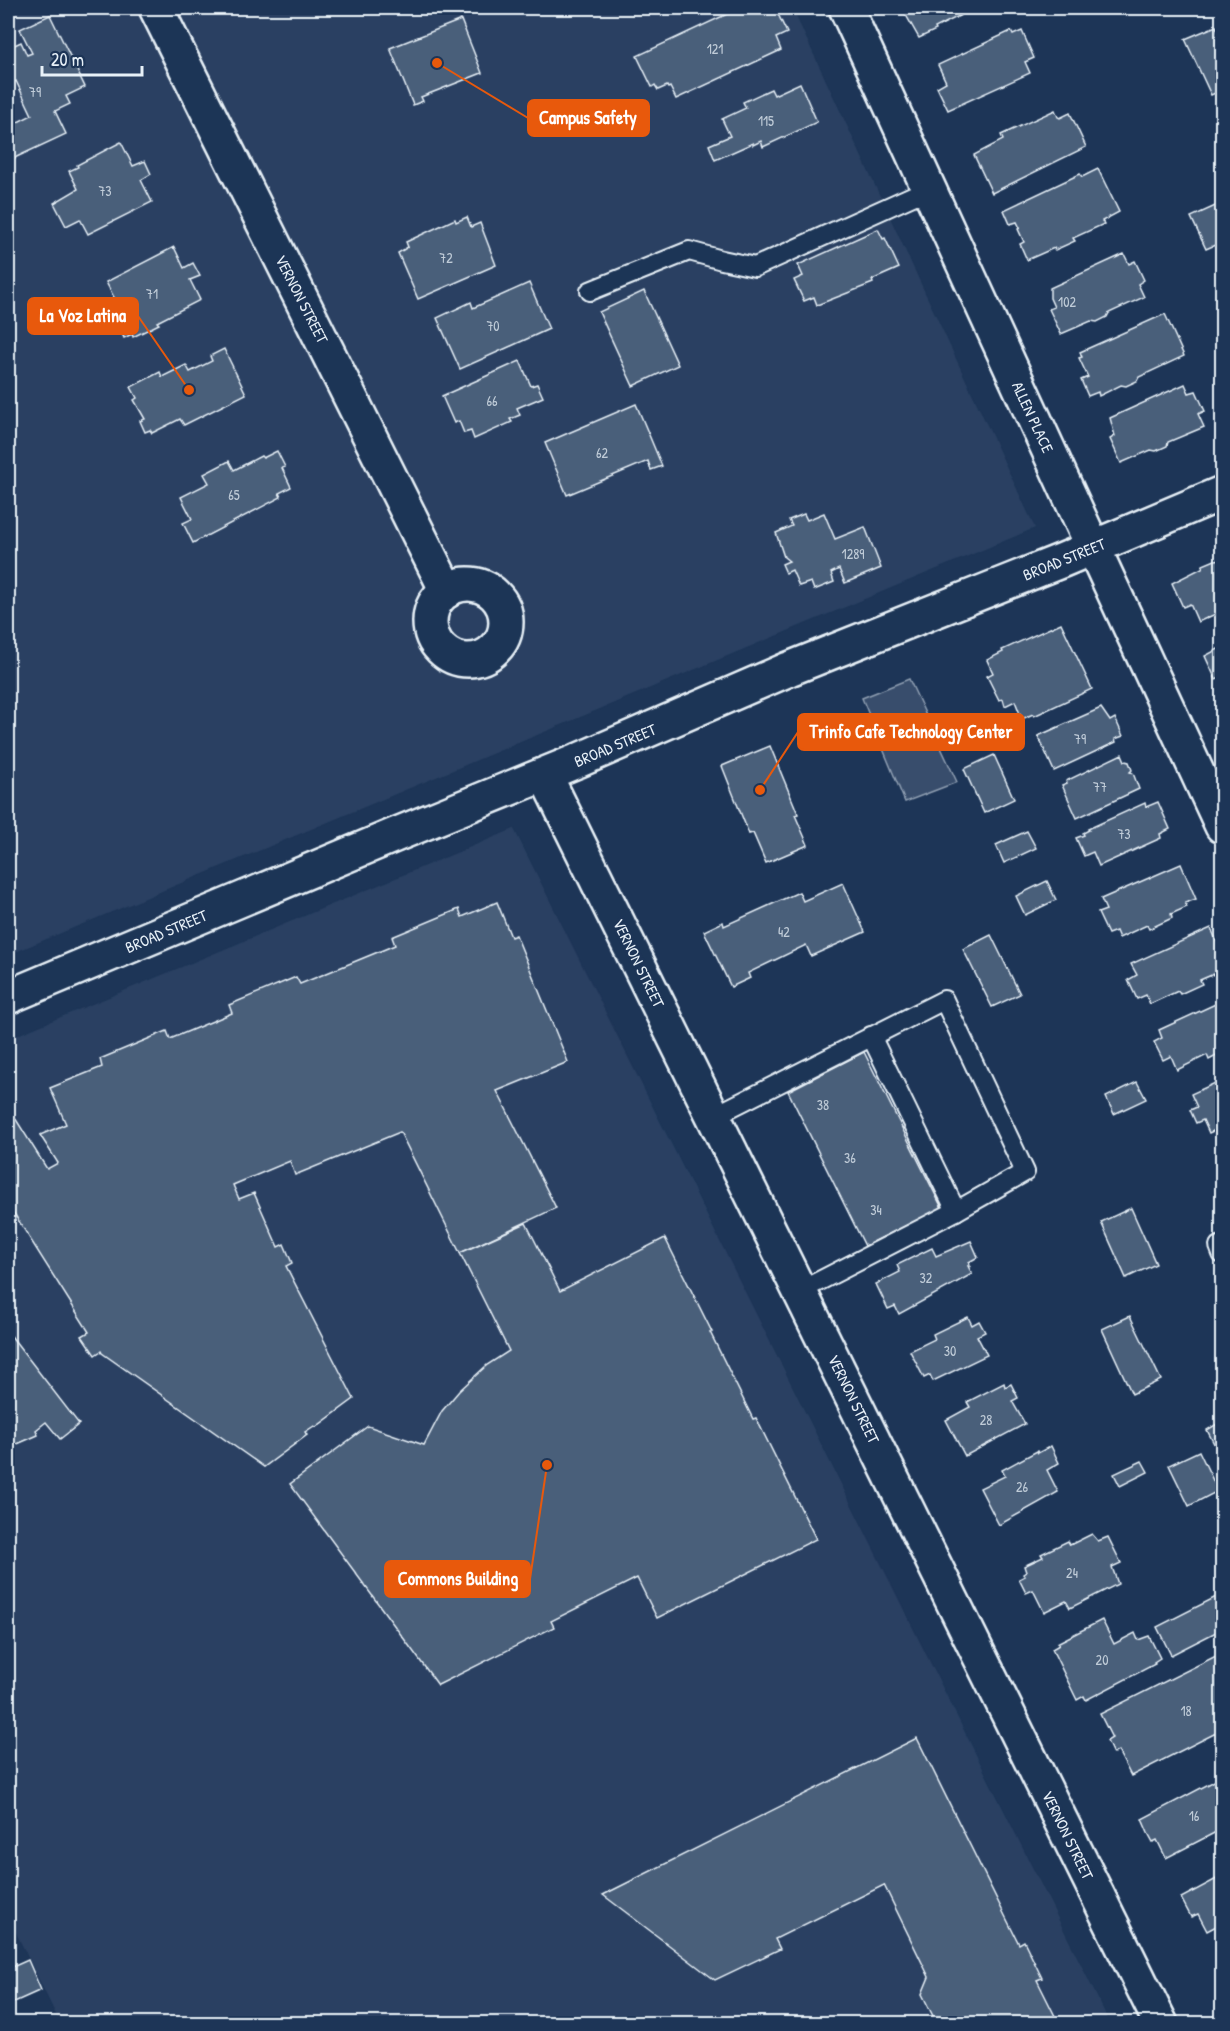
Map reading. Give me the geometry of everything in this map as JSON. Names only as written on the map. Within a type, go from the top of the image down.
[{"type":"street","name":"VERNON STREET","points":[[156,8],[447,591]]},
{"type":"street","name":"ALLEN PLACE","points":[[846,8],[1222,826]]},
{"type":"street","name":"BROAD STREET","points":[[8,997],[395,835],[545,775],[789,669],[1222,493]]},
{"type":"street","name":"VERNON STREET","points":[[545,775],[1161,2024]]},
{"type":"lane","points":[[590,291],[689,251],[755,267],[928,189]]},
{"type":"lane","points":[[714,1116],[944,1000],[1025,1173],[801,1291]]},
{"type":"lane","points":[[871,1036],[956,1211]]},
{"type":"lane","points":[[1222,1245],[1219,1246],[1222,1254]]},
{"type":"shaded area","points":[[8,8],[792,8],[1035,528],[8,955]]},
{"type":"shaded area","points":[[909,679],[957,782],[905,802],[862,698]]},
{"type":"shaded area","points":[[514,829],[1110,2023],[60,2023],[8,1916],[8,1039]]},
{"type":"building","points":[[740,8],[775,8],[787,33],[776,38],[781,50],[676,99],[670,87],[658,90],[655,85],[652,87],[637,56]]},
{"type":"building","points":[[902,8],[983,8],[975,12],[973,9],[919,38]]},
{"type":"building","points":[[50,15],[85,87],[66,96],[70,104],[55,111],[66,134],[8,161],[8,127],[32,115],[16,81],[8,85],[8,48],[21,42],[27,55],[32,53],[20,29]]},
{"type":"building","points":[[461,20],[482,73],[421,97],[423,101],[413,105],[390,48]]},
{"type":"building","points":[[1216,26],[1222,41],[1222,90],[1211,95],[1185,39]]},
{"type":"building","points":[[1011,31],[1013,35],[1022,31],[1034,58],[1025,62],[1030,73],[948,110],[937,87],[946,82],[938,65]]},
{"type":"building","points":[[800,83],[817,122],[763,147],[761,141],[753,145],[753,143],[715,160],[709,145],[730,136],[722,119],[746,108],[743,102],[771,89],[774,95]]},
{"type":"building","points":[[1055,110],[1060,118],[1070,113],[1086,147],[992,193],[974,155],[1003,140],[1001,135]]},
{"type":"building","points":[[121,142],[133,166],[145,161],[151,174],[141,180],[152,202],[88,234],[80,219],[66,226],[54,203],[78,189],[69,171]]},
{"type":"building","points":[[1098,169],[1119,212],[1102,221],[1104,224],[1073,238],[1075,241],[1027,260],[1020,244],[1024,242],[1018,229],[1020,228],[1017,222],[1010,224],[1004,210],[1080,174],[1082,177]]},
{"type":"building","points":[[1222,203],[1222,242],[1206,249],[1191,217]]},
{"type":"building","points":[[467,217],[471,227],[480,223],[496,265],[418,299],[398,253],[408,247],[406,242],[455,219],[456,222]]},
{"type":"building","points":[[878,229],[883,239],[885,238],[899,268],[872,280],[873,283],[817,305],[814,297],[804,301],[794,280],[803,276],[798,265]]},
{"type":"building","points":[[174,247],[184,268],[193,263],[200,276],[190,280],[200,300],[133,337],[132,334],[124,338],[111,310],[119,307],[106,282]]},
{"type":"building","points":[[1124,254],[1129,264],[1135,261],[1144,280],[1138,284],[1144,297],[1109,313],[1107,317],[1097,322],[1091,321],[1061,334],[1049,309],[1054,307],[1050,298],[1050,288]]},
{"type":"building","points":[[529,283],[549,329],[460,369],[437,318],[471,302],[473,308]]},
{"type":"building","points":[[644,291],[678,365],[633,386],[599,312]]},
{"type":"building","points":[[1165,314],[1184,356],[1139,377],[1137,381],[1126,386],[1121,385],[1099,396],[1098,392],[1088,396],[1081,380],[1088,377],[1079,358],[1082,357],[1080,352]]},
{"type":"building","points":[[224,349],[246,394],[184,425],[180,419],[152,433],[150,430],[145,432],[140,421],[145,419],[134,400],[137,398],[131,387],[160,372],[162,377],[186,365],[190,372],[212,361],[210,356]]},
{"type":"building","points":[[520,361],[531,386],[537,384],[543,397],[517,408],[520,415],[510,419],[512,422],[474,439],[471,431],[464,433],[459,421],[454,423],[442,396]]},
{"type":"building","points":[[1185,384],[1189,393],[1196,391],[1205,411],[1198,414],[1204,427],[1168,442],[1167,446],[1156,451],[1151,450],[1121,463],[1110,439],[1115,436],[1110,418]]},
{"type":"building","points":[[636,404],[662,466],[651,470],[648,461],[567,495],[545,443]]},
{"type":"building","points":[[277,451],[291,487],[279,493],[281,497],[193,543],[183,523],[192,519],[181,497],[209,483],[204,474],[229,461],[234,470],[261,456],[263,458]]},
{"type":"building","points":[[824,513],[835,539],[865,527],[881,568],[845,583],[839,569],[831,573],[834,582],[814,590],[811,582],[799,586],[792,570],[786,573],[782,564],[789,561],[784,557],[776,533],[792,526],[789,520],[804,514],[807,520]]},
{"type":"building","points":[[1222,559],[1222,611],[1198,622],[1190,604],[1183,607],[1172,583],[1202,568],[1203,565]]},
{"type":"building","points":[[1061,623],[1092,689],[1034,716],[1033,714],[1022,719],[1015,701],[1005,706],[1003,699],[999,700],[987,676],[993,673],[987,660],[1003,652],[1002,650]]},
{"type":"building","points":[[1222,647],[1222,676],[1216,680],[1205,656]]},
{"type":"building","points":[[1101,708],[1110,721],[1115,718],[1123,736],[1115,739],[1116,742],[1054,771],[1038,736]]},
{"type":"building","points":[[770,746],[808,845],[766,863],[753,833],[749,834],[722,766]]},
{"type":"building","points":[[1122,754],[1125,761],[1129,762],[1132,770],[1130,772],[1133,773],[1139,789],[1077,818],[1062,785]]},
{"type":"building","points":[[994,755],[1014,799],[984,813],[964,769]]},
{"type":"building","points":[[1158,802],[1170,829],[1160,834],[1161,838],[1099,866],[1093,852],[1084,856],[1076,838],[1084,835],[1083,833],[1088,829],[1145,803],[1146,807]]},
{"type":"building","points":[[1027,831],[1036,848],[1004,863],[996,845]]},
{"type":"building","points":[[1181,864],[1196,899],[1185,903],[1187,907],[1171,914],[1172,918],[1149,929],[1147,925],[1119,938],[1116,931],[1108,934],[1098,913],[1106,910],[1101,899]]},
{"type":"building","points":[[1047,881],[1056,900],[1025,915],[1016,896]]},
{"type":"building","points":[[843,883],[865,932],[811,956],[806,945],[748,973],[750,978],[731,987],[704,931],[723,922],[724,926],[799,892],[803,901]]},
{"type":"building","points":[[497,902],[511,937],[516,935],[568,1062],[497,1091],[556,1208],[460,1253],[400,1132],[295,1175],[290,1161],[233,1185],[239,1199],[254,1193],[278,1247],[284,1244],[292,1263],[286,1266],[354,1399],[316,1427],[305,1432],[307,1435],[264,1467],[101,1351],[95,1355],[82,1336],[89,1332],[8,1204],[8,1116],[12,1113],[47,1169],[58,1163],[40,1135],[66,1124],[50,1088],[102,1067],[100,1059],[167,1031],[170,1039],[232,1013],[229,1005],[296,977],[300,984],[395,945],[392,937],[459,909],[462,917]]},
{"type":"building","points":[[1211,928],[1222,954],[1216,957],[1221,971],[1200,980],[1202,984],[1180,994],[1178,991],[1150,1004],[1146,995],[1137,999],[1128,980],[1137,975],[1131,964]]},
{"type":"building","points":[[991,935],[1020,994],[992,1007],[963,949]]},
{"type":"building","points":[[1222,1001],[1222,1053],[1209,1060],[1207,1055],[1177,1070],[1171,1056],[1163,1060],[1154,1042],[1162,1038],[1159,1030]]},
{"type":"building","points":[[864,1052],[942,1208],[865,1246],[788,1091]]},
{"type":"building","points":[[1222,1080],[1222,1127],[1209,1133],[1203,1120],[1196,1123],[1190,1110],[1197,1107],[1191,1094]]},
{"type":"building","points":[[1137,1082],[1146,1099],[1114,1114],[1106,1097]]},
{"type":"building","points":[[1131,1208],[1156,1264],[1126,1278],[1101,1222]]},
{"type":"building","points":[[526,1223],[560,1291],[665,1238],[753,1419],[756,1418],[816,1539],[657,1618],[637,1578],[551,1621],[554,1627],[438,1685],[290,1484],[368,1426],[424,1445],[442,1411],[459,1391],[487,1365],[509,1351],[460,1253]]},
{"type":"building","points":[[971,1241],[978,1257],[969,1262],[970,1266],[968,1266],[972,1274],[899,1314],[895,1306],[888,1309],[876,1284],[900,1272],[897,1265],[932,1248],[936,1256]]},
{"type":"building","points":[[1130,1316],[1161,1380],[1132,1394],[1102,1329]]},
{"type":"building","points":[[968,1317],[972,1325],[979,1321],[985,1332],[977,1336],[987,1355],[933,1381],[930,1375],[924,1378],[910,1351],[935,1339],[933,1334]]},
{"type":"building","points":[[8,1332],[79,1424],[60,1439],[46,1422],[36,1430],[38,1435],[8,1448]]},
{"type":"building","points":[[1004,1383],[1005,1387],[1011,1384],[1018,1398],[1012,1401],[1025,1424],[965,1456],[946,1420],[970,1407],[967,1402]]},
{"type":"building","points":[[1222,1421],[1222,1459],[1207,1430]]},
{"type":"building","points":[[1051,1446],[1059,1463],[1047,1470],[1058,1492],[999,1525],[980,1488],[1005,1476],[1002,1470]]},
{"type":"building","points":[[1199,1451],[1218,1491],[1189,1506],[1169,1465]]},
{"type":"building","points":[[1142,1461],[1148,1472],[1120,1486],[1114,1474]]},
{"type":"building","points":[[1092,1534],[1098,1541],[1108,1537],[1121,1563],[1112,1567],[1118,1584],[1070,1608],[1066,1601],[1044,1612],[1033,1590],[1026,1593],[1019,1579],[1025,1576],[1024,1566],[1043,1557],[1041,1554],[1068,1541],[1070,1545]]},
{"type":"building","points":[[1222,1594],[1222,1629],[1171,1655],[1157,1627]]},
{"type":"building","points":[[1102,1620],[1114,1644],[1135,1633],[1138,1640],[1149,1636],[1160,1658],[1154,1662],[1155,1664],[1086,1700],[1084,1696],[1077,1700],[1052,1649],[1059,1645],[1057,1643]]},
{"type":"building","points":[[1222,1653],[1222,1730],[1131,1776],[1118,1751],[1113,1754],[1107,1741],[1112,1738],[1100,1714]]},
{"type":"building","points":[[917,1738],[1019,1944],[1024,1941],[1042,1978],[1037,1980],[1059,2024],[937,2024],[922,1994],[929,1977],[884,1885],[775,1939],[780,1949],[715,1980],[603,1895]]},
{"type":"building","points":[[1222,1777],[1222,1809],[1218,1812],[1222,1820],[1222,1829],[1166,1858],[1157,1840],[1153,1842],[1142,1819]]},
{"type":"building","points":[[1222,1876],[1222,1923],[1207,1931],[1198,1914],[1191,1917],[1181,1898]]},
{"type":"building","points":[[28,1960],[41,1990],[10,2004],[8,1969]]},
{"type":"place","name":"Campus Safety","points":[[437,63]]},
{"type":"place","name":"La Voz Latina","points":[[189,390]]},
{"type":"place","name":"Trinfo Cafe Technology Center","points":[[760,790]]},
{"type":"place","name":"Commons Building","points":[[547,1465]]}]
